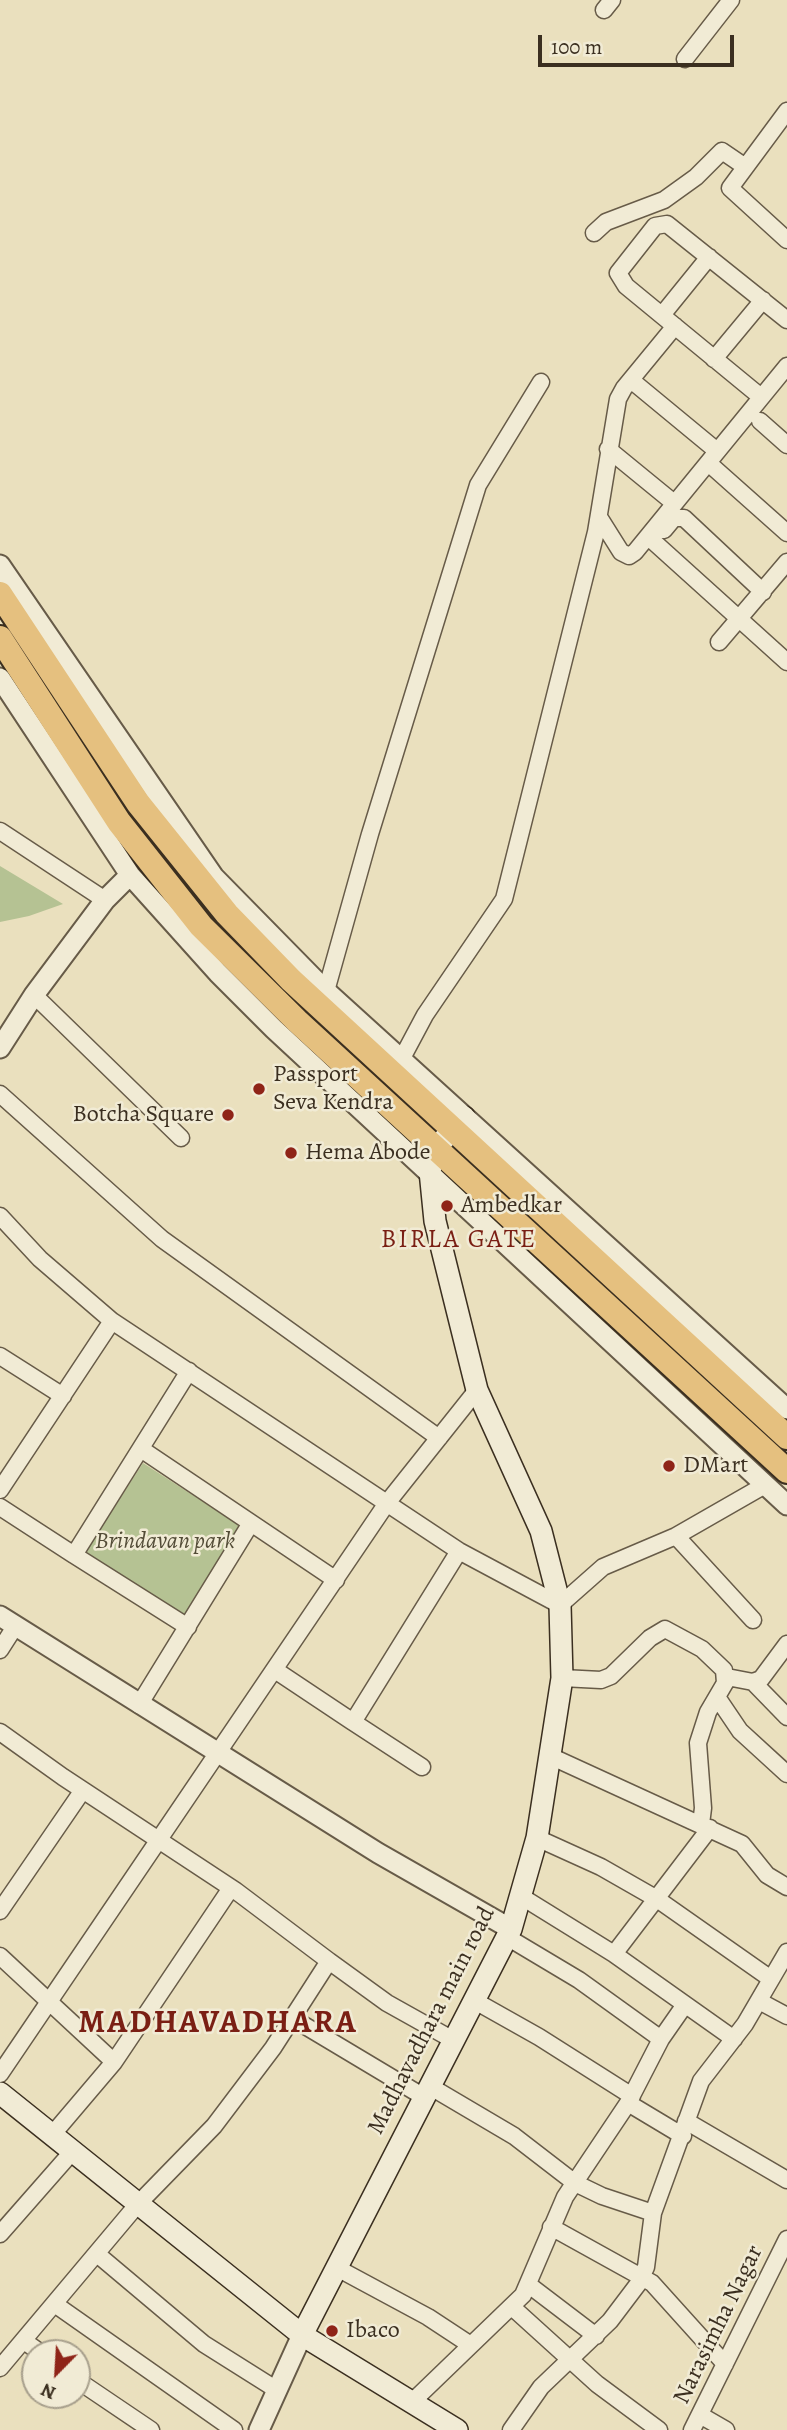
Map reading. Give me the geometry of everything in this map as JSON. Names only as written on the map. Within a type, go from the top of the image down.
[{"type":"main road","points":[[0,594],[138,803],[203,888],[291,980],[459,1123],[787,1437]]},
{"type":"main road","points":[[0,638],[119,822],[201,926],[433,1160],[787,1471]]},
{"type":"main road","points":[[433,1160],[459,1123]]},
{"type":"main road","name":"Madhavadhara main road","points":[[302,2335],[509,1933],[522,1897],[537,1838],[562,1678],[560,1605],[541,1531],[477,1390],[435,1221],[433,1160]]},
{"type":"main road","points":[[0,2093],[302,2335],[457,2430]]},
{"type":"street","points":[[685,58],[731,0]]},
{"type":"street","points":[[787,111],[730,188],[787,240]]},
{"type":"street","points":[[594,233],[606,222],[664,200],[689,183],[722,151],[744,166]]},
{"type":"street","points":[[761,397],[621,281],[618,273],[621,266],[661,222],[673,226],[787,320]]},
{"type":"street","points":[[662,315],[709,257]]},
{"type":"street","points":[[714,359],[763,300]]},
{"type":"street","points":[[401,1060],[432,1004],[504,899],[599,517],[618,399],[675,326]]},
{"type":"street","points":[[599,517],[621,552],[629,556],[787,366]]},
{"type":"street","points":[[631,380],[717,451]]},
{"type":"street","points":[[326,992],[370,834],[478,485],[541,383]]},
{"type":"street","points":[[760,421],[787,445]]},
{"type":"street","points":[[608,449],[674,503]]},
{"type":"street","points":[[714,468],[787,533]]},
{"type":"street","points":[[638,562],[679,516],[763,592]]},
{"type":"street","points":[[654,542],[787,662]]},
{"type":"street","points":[[719,642],[787,562]]},
{"type":"street","points":[[0,565],[214,877],[326,992],[401,1060],[459,1123],[787,1409]]},
{"type":"street","points":[[0,678],[130,874],[218,973],[265,1019],[433,1160],[787,1505]]},
{"type":"street","points":[[0,831],[105,900]]},
{"type":"street","points":[[0,1048],[34,995],[105,900],[130,874]]},
{"type":"street","points":[[34,995],[181,1138]]},
{"type":"street","points":[[0,1094],[162,1239],[439,1438]]},
{"type":"street","points":[[0,1216],[40,1259],[112,1321],[459,1551],[560,1605],[603,1567],[676,1536],[765,1485]]},
{"type":"street","points":[[0,1490],[112,1321]]},
{"type":"street","points":[[0,1356],[63,1396]]},
{"type":"street","points":[[74,1555],[189,1371]]},
{"type":"street","points":[[0,2074],[387,1503],[477,1390]]},
{"type":"street","points":[[141,1449],[335,1580]]},
{"type":"street","points":[[0,1507],[187,1627]]},
{"type":"street","points":[[139,1705],[251,1523]]},
{"type":"street","points":[[676,1536],[753,1620]]},
{"type":"street","points":[[353,1722],[459,1551]]},
{"type":"street","points":[[0,1650],[8,1620],[218,1756],[509,1933],[661,2039]]},
{"type":"street","points":[[562,1678],[601,1680],[611,1675],[650,1638],[665,1629],[702,1649],[724,1670],[727,1677],[708,1712],[698,1743],[706,1826],[657,1899],[614,1955]]},
{"type":"street","points":[[753,1682],[767,1673],[787,1644]]},
{"type":"street","points":[[275,1670],[422,1767]]},
{"type":"street","points":[[727,1677],[753,1682],[787,1717]]},
{"type":"street","points":[[717,1697],[740,1731],[787,1774]]},
{"type":"street","points":[[0,1731],[83,1790],[231,1888],[387,2003],[455,2041]]},
{"type":"street","points":[[550,1756],[742,1844],[767,1875],[787,1887]]},
{"type":"street","points":[[0,1912],[83,1790]]},
{"type":"street","points":[[537,1838],[601,1867],[657,1899],[771,1979]]},
{"type":"street","points":[[52,2135],[114,2062],[231,1888]]},
{"type":"street","points":[[522,1897],[614,1955],[734,2039]]},
{"type":"street","points":[[511,2430],[541,2387],[596,2336],[642,2275],[653,2213],[706,2070],[734,2039],[787,1952]]},
{"type":"street","points":[[0,1956],[114,2062]]},
{"type":"street","points":[[26,2339],[137,2205],[214,2126],[330,1961]]},
{"type":"street","points":[[475,2001],[539,2037],[630,2100],[787,2180]]},
{"type":"street","points":[[758,2001],[787,2016]]},
{"type":"street","points":[[412,2402],[469,2344],[512,2307],[529,2285],[551,2227],[575,2183],[630,2100],[661,2039],[684,2006]]},
{"type":"street","points":[[292,2018],[514,2136],[575,2183],[653,2213]]},
{"type":"street","points":[[0,2234],[72,2152]]},
{"type":"street","points":[[551,2227],[642,2275],[726,2364]]},
{"type":"street","name":"Narasimha Nagar","points":[[696,2423],[787,2239]]},
{"type":"street","points":[[97,2254],[204,2343],[277,2390]]},
{"type":"street","points":[[337,2268],[428,2317],[469,2344]]},
{"type":"street","points":[[529,2285],[596,2336]]},
{"type":"street","points":[[56,2305],[234,2430]]},
{"type":"street","points":[[512,2307],[569,2359],[659,2430]]},
{"type":"street","points":[[260,2429],[302,2335]]},
{"type":"street","points":[[0,2368],[21,2344]]},
{"type":"street","points":[[91,2389],[151,2430]]},
{"type":"street","points":[[696,2423],[726,2430]]},
{"type":"green space","points":[[0,866],[63,904],[29,916],[0,922]]},
{"type":"green space","name":"Brindavan park","points":[[143,1463],[245,1529],[187,1620],[84,1554]]},
{"type":"place","name":"Passport Seva Kendra","points":[[259,1089]]},
{"type":"place","name":"Botcha Square","points":[[228,1115]]},
{"type":"place","name":"Hema Abode","points":[[291,1153]]},
{"type":"place","name":"Ambedkar","points":[[447,1206]]},
{"type":"place","name":"DMart","points":[[669,1466]]},
{"type":"place","name":"Ibaco","points":[[332,2331]]},
{"type":"district","name":"BIRLA GATE","points":[[459,1241]]},
{"type":"district","name":"MADHAVADHARA","points":[[218,2024]]}]
